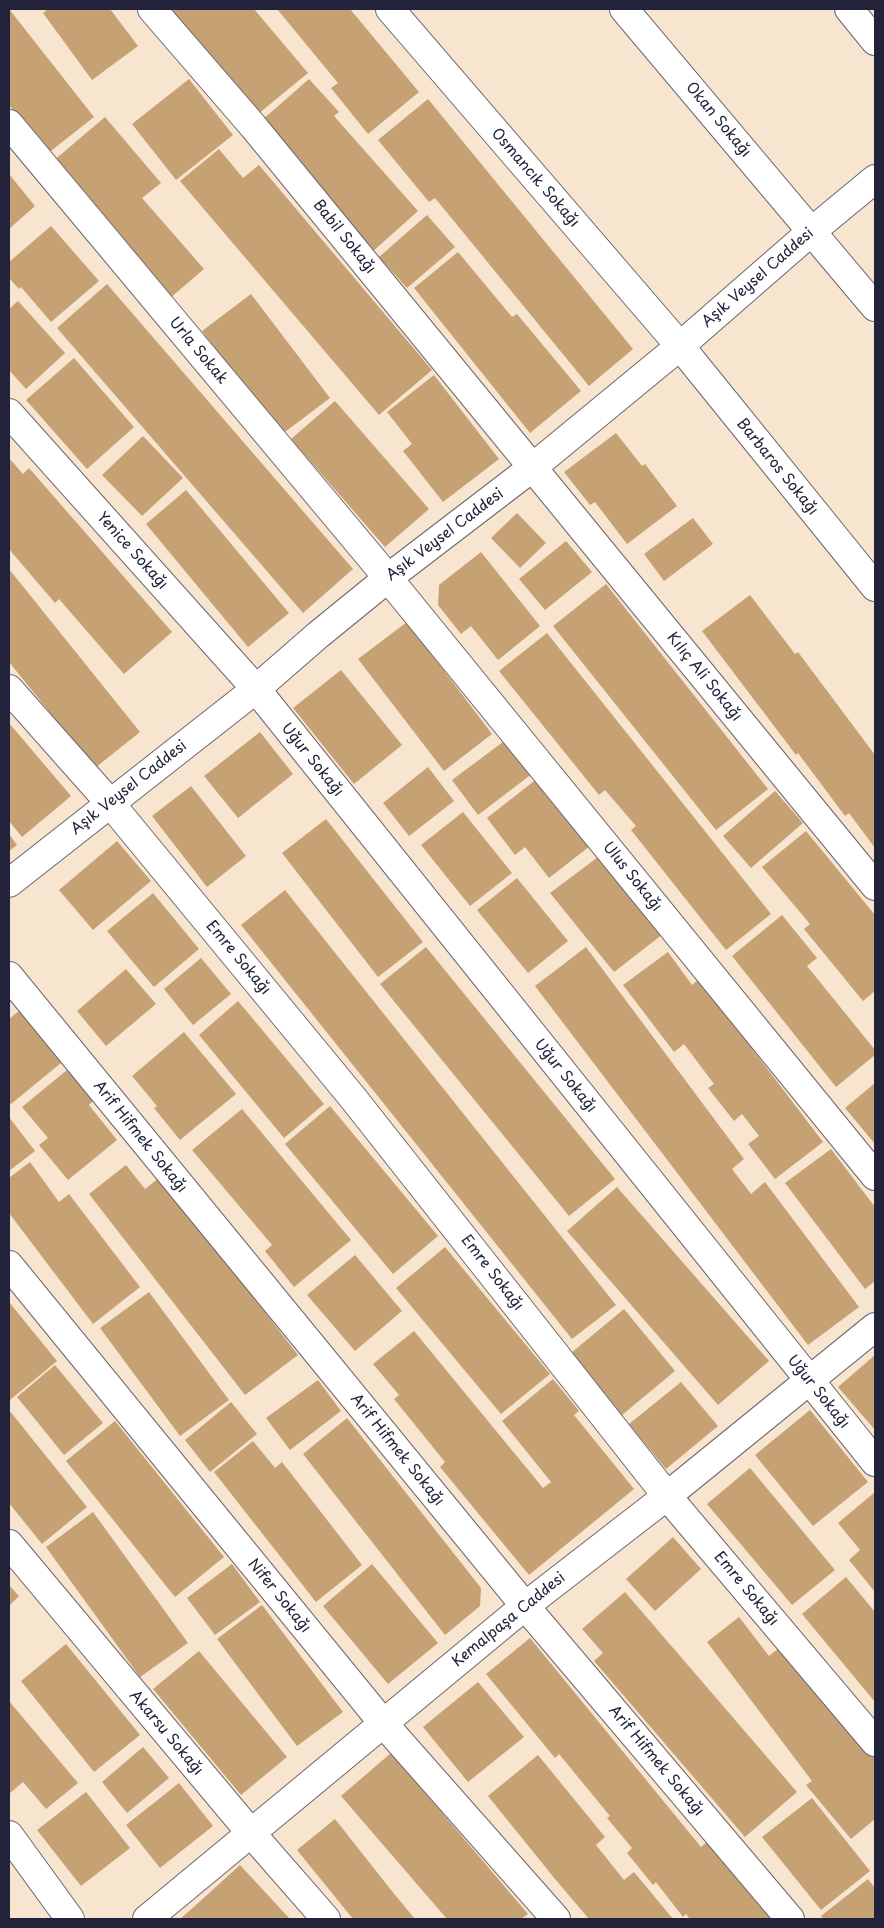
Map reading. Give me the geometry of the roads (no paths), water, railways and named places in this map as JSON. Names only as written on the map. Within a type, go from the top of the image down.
[{"type":"street","name":"Babil Sokağı","points":[[152,9],[259,134],[533,467]]},
{"type":"street","name":"Osmancık Sokağı","points":[[390,9],[680,346]]},
{"type":"street","name":"Okan Sokağı","points":[[624,9],[875,307]]},
{"type":"street","points":[[849,9],[875,41]]},
{"type":"street","name":"Urla Sokak","points":[[9,124],[388,578]]},
{"type":"street","name":"Aşık Veysel Caddesi","points":[[9,883],[256,689],[388,578],[533,467],[680,346],[875,179]]},
{"type":"street","name":"Barbaros Sokağı","points":[[680,346],[875,587]]},
{"type":"street","name":"Yenice Sokağı","points":[[9,413],[256,689]]},
{"type":"street","name":"Kılıç Ali Sokağı","points":[[533,467],[875,886]]},
{"type":"street","name":"Ulus Sokağı","points":[[388,578],[875,1176]]},
{"type":"street","name":"Emre Sokağı","points":[[9,689],[110,803],[353,1098],[668,1496],[875,1742]]},
{"type":"street","name":"Uğur Sokağı","points":[[256,689],[875,1462]]},
{"type":"street","name":"Arif Hifmek Sokağı","points":[[9,976],[525,1606],[790,1919]]},
{"type":"street","name":"Nifer Sokağı","points":[[9,1266],[383,1723],[556,1919]]},
{"type":"street","name":"Kemalpaşa Caddesi","points":[[147,1919],[525,1606],[668,1496],[875,1327]]},
{"type":"street","name":"Akarsu Sokağı","points":[[9,1544],[250,1832],[326,1919]]},
{"type":"street","points":[[9,1835],[70,1919]]}]
